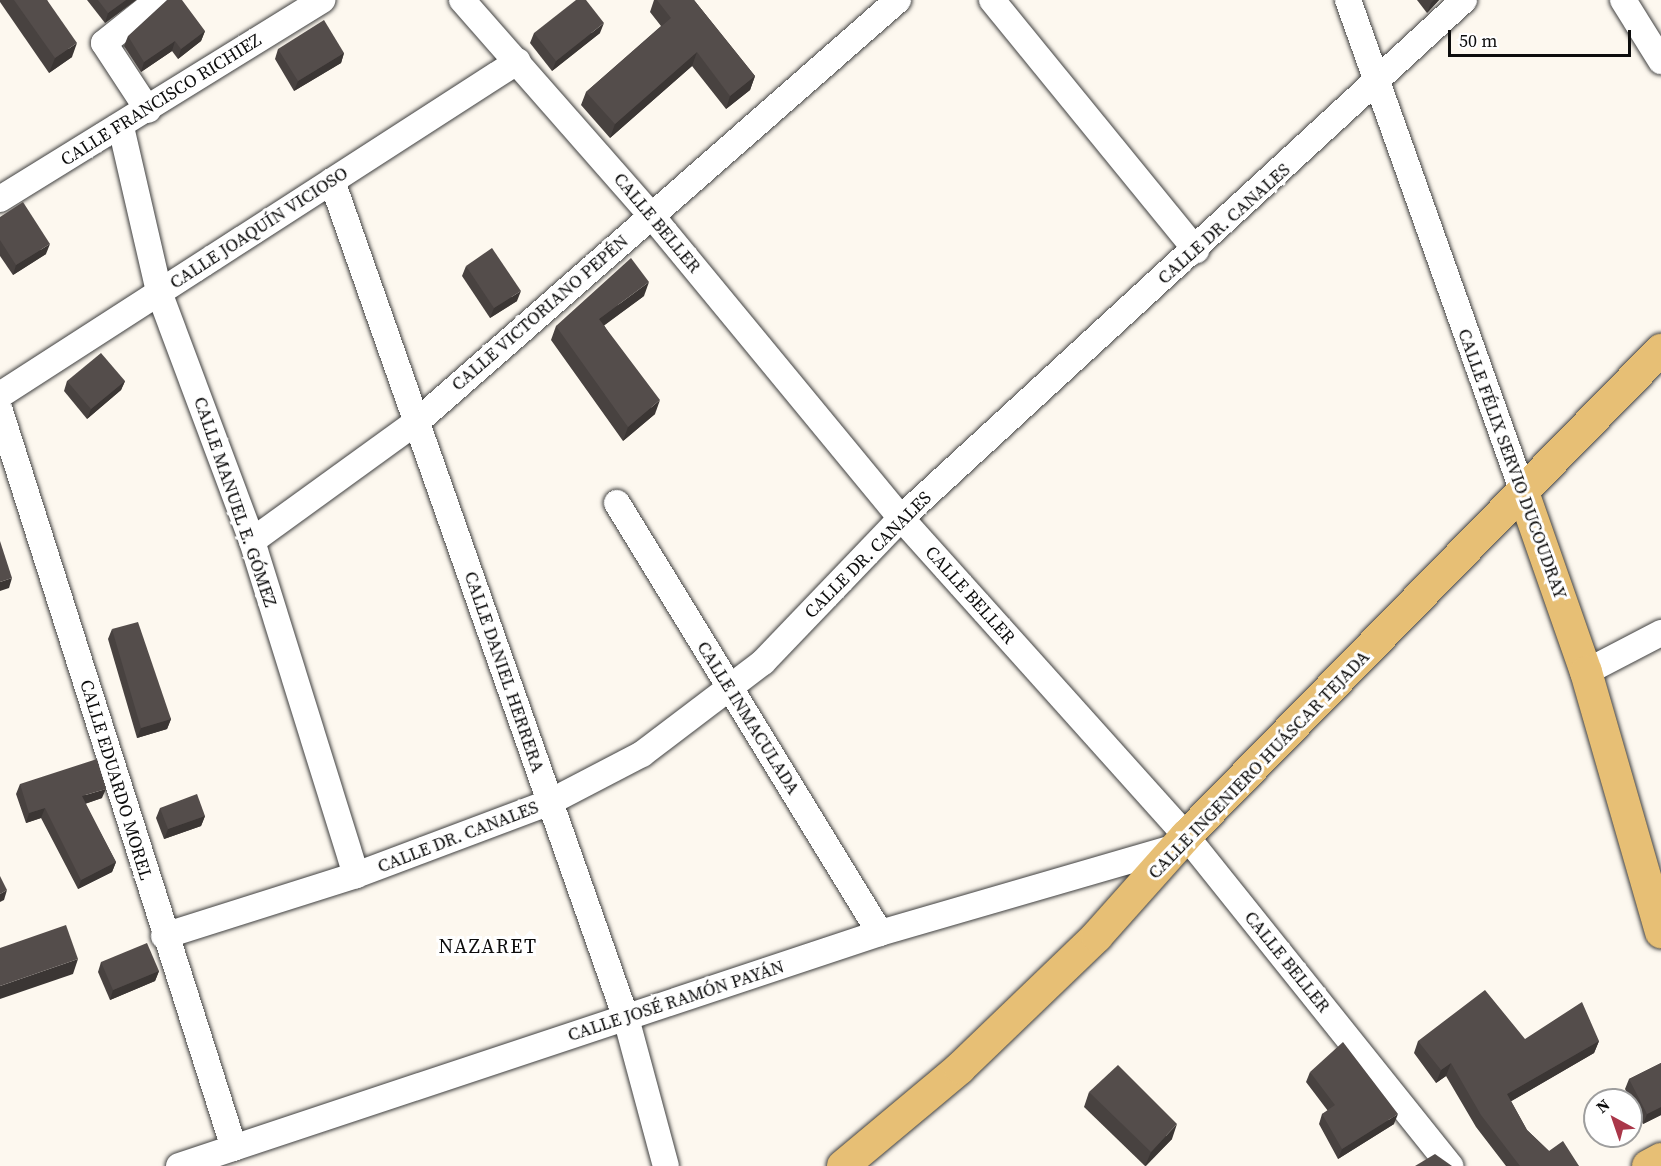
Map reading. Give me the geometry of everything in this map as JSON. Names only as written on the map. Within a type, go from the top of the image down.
[{"type":"main road","name":"CALLE INGENIERO HUÁSCAR TEJADA","points":[[843,1166],[977,1051],[1096,936],[1181,842],[1524,495],[1661,350]]},
{"type":"main road","name":"CALLE FÉLIX SERVIO DUCOUDRAY","points":[[1524,495],[1586,672],[1661,932]]},
{"type":"main road","points":[[1648,1166],[1661,1159]]},
{"type":"street","points":[[148,110],[104,43],[158,0]]},
{"type":"street","name":"CALLE FRANCISCO RICHIEZ","points":[[0,199],[121,127],[321,0]]},
{"type":"street","name":"CALLE BELLER","points":[[462,0],[651,215],[901,518],[1181,842],[1450,1166]]},
{"type":"street","name":"CALLE VICTORIANO PEPÉN","points":[[252,541],[419,420],[898,0]]},
{"type":"street","points":[[993,0],[1196,250]]},
{"type":"street","name":"CALLE FÉLIX SERVIO DUCOUDRAY","points":[[1348,0],[1375,86],[1524,495]]},
{"type":"street","name":"CALLE DR. CANALES","points":[[165,936],[356,875],[548,802],[642,754],[763,662],[901,518],[1375,86],[1464,0]]},
{"type":"street","points":[[1623,0],[1661,61]]},
{"type":"street","name":"CALLE JOAQUÍN VICIOSO","points":[[0,395],[518,61]]},
{"type":"street","name":"CALLE MANUEL E. GÓMEZ","points":[[121,127],[159,292],[252,541],[356,875]]},
{"type":"street","name":"CALLE DANIEL HERRERA","points":[[332,181],[419,420],[548,802],[626,1018],[666,1166]]},
{"type":"street","name":"CALLE EDUARDO MOREL","points":[[0,411],[234,1148]]},
{"type":"street","name":"CALLE INMACULADA","points":[[617,503],[880,933]]},
{"type":"street","points":[[1586,672],[1661,633]]},
{"type":"street","name":"CALLE JOSÉ RAMÓN PAYÁN","points":[[180,1166],[880,933],[1181,842]]},
{"type":"building","points":[[14,0],[47,0],[77,43],[55,58]]},
{"type":"building","points":[[98,0],[126,0],[108,13]]},
{"type":"building","points":[[167,0],[182,0],[205,31],[181,49],[175,41],[144,62],[128,36]]},
{"type":"building","points":[[576,0],[586,0],[604,23],[556,61],[534,33]]},
{"type":"building","points":[[657,0],[694,0],[755,76],[730,96],[697,52],[615,124],[586,92],[671,18]]},
{"type":"building","points":[[324,20],[344,53],[298,81],[278,49]]},
{"type":"building","points":[[23,202],[50,244],[16,265],[0,240],[0,217]]},
{"type":"building","points":[[492,248],[521,291],[494,308],[466,266]]},
{"type":"building","points":[[631,258],[649,282],[599,319],[660,400],[628,427],[556,326]]},
{"type":"building","points":[[101,353],[125,381],[91,409],[67,381]]},
{"type":"building","points":[[0,541],[12,578],[0,582]]},
{"type":"building","points":[[138,622],[171,719],[141,728],[112,629]]},
{"type":"building","points":[[97,759],[106,789],[82,796],[116,862],[81,880],[45,808],[29,813],[20,784]]},
{"type":"building","points":[[197,794],[205,816],[168,829],[160,808]]},
{"type":"building","points":[[0,876],[7,890],[0,894]]},
{"type":"building","points":[[66,925],[78,959],[0,986],[0,948]]},
{"type":"building","points":[[147,943],[159,971],[113,990],[101,962]]},
{"type":"building","points":[[1485,990],[1525,1039],[1582,1002],[1599,1041],[1507,1094],[1527,1130],[1549,1151],[1563,1141],[1579,1166],[1520,1166],[1481,1115],[1451,1063],[1441,1070],[1418,1041]]},
{"type":"building","points":[[1343,1042],[1398,1114],[1342,1149],[1322,1114],[1335,1105],[1310,1072]]},
{"type":"building","points":[[1661,1063],[1661,1107],[1647,1114],[1643,1106],[1643,1088],[1634,1088],[1629,1079]]},
{"type":"building","points":[[1118,1065],[1177,1124],[1151,1152],[1089,1092]]},
{"type":"building","points":[[1435,1154],[1452,1166],[1415,1166]]},
{"type":"district","name":"NAZARET","points":[[488,946]]}]
